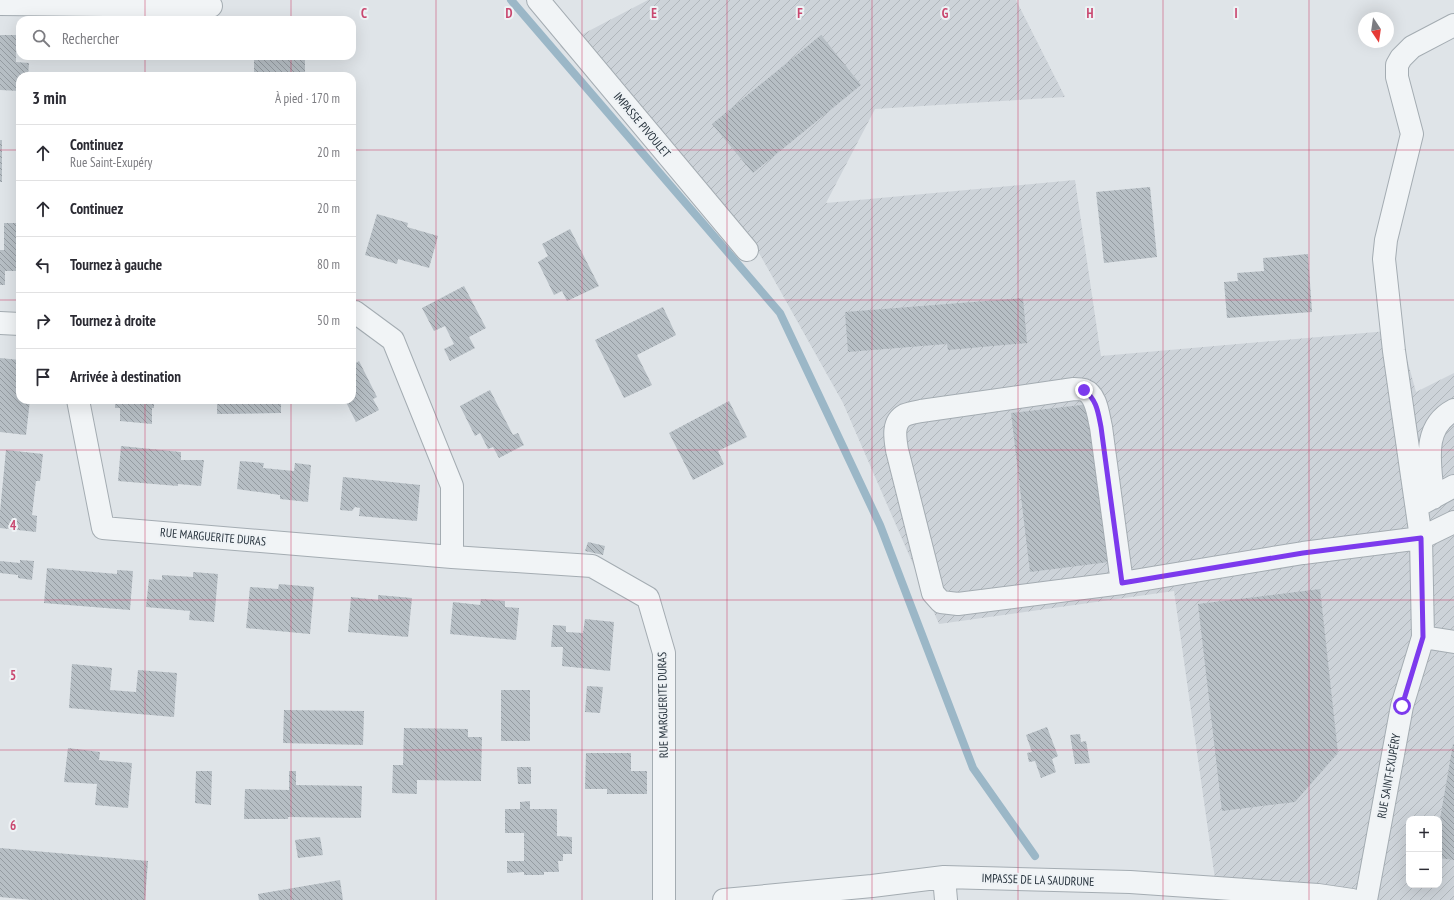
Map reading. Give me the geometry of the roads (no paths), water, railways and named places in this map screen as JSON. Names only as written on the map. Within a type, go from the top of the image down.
[{"type":"street","name":"IMPASSE PIVOULET","points":[[538,0],[747,250]]},
{"type":"street","points":[[0,4],[211,6]]},
{"type":"street","points":[[1425,502],[1394,351],[1384,259],[1386,240],[1412,134],[1397,77],[1397,65],[1401,58],[1412,47],[1454,26]]},
{"type":"street","points":[[356,313],[393,340],[452,486],[452,557]]},
{"type":"street","points":[[0,323],[16,324]]},
{"type":"street","points":[[1122,583],[1101,427],[1096,404],[1092,396],[1084,390],[1074,389],[921,410],[905,415],[898,421],[894,432],[897,450],[932,593],[941,602],[958,604],[1122,583],[1303,553],[1421,538],[1454,522]]},
{"type":"street","name":"RUE MARGUERITE DURAS","points":[[79,404],[103,528],[452,557],[592,566],[648,598],[664,653],[664,900]]},
{"type":"street","points":[[1425,502],[1429,449],[1432,435],[1437,424],[1454,410]]},
{"type":"street","points":[[1425,502],[1454,486]]},
{"type":"street","name":"RUE SAINT-EXUPÉRY","points":[[1366,900],[1402,706],[1423,637],[1421,538],[1425,502]]},
{"type":"street","points":[[1423,637],[1454,642]]},
{"type":"street","points":[[944,877],[946,900]]},
{"type":"street","name":"IMPASSE DE LA SAUDRUNE","points":[[724,900],[872,886],[944,877],[1130,882],[1318,895],[1352,900]]},
{"type":"waterway","points":[[511,0],[780,313],[880,525],[973,768],[1035,856]]}]
